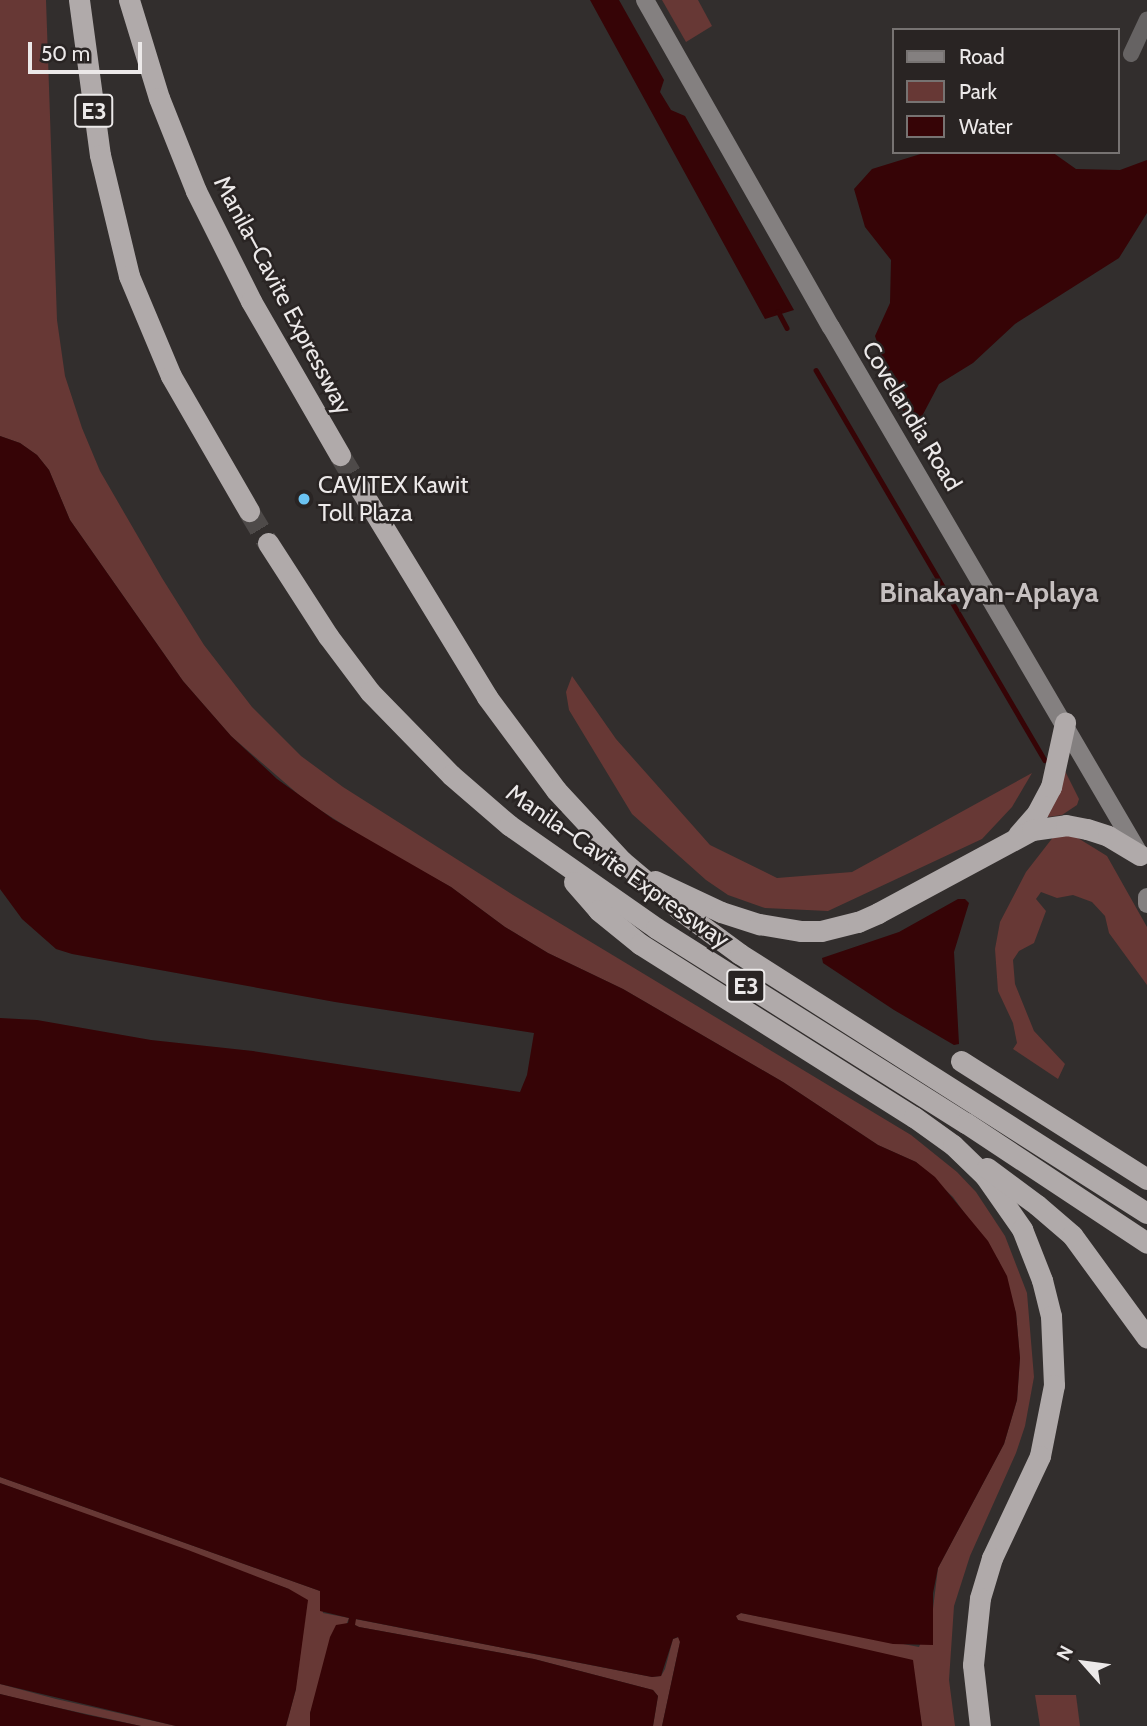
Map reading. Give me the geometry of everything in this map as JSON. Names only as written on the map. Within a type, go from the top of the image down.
[{"type":"highway","name":"E3","points":[[79,0],[100,155],[129,276],[171,376],[249,511]]},
{"type":"highway","name":"Manila–Cavite Expressway","points":[[129,0],[159,98],[196,191],[251,301],[340,455]]},
{"type":"highway","name":"Manila–Cavite Expressway","points":[[359,487],[499,715],[573,810],[637,874],[740,954],[1147,1213]]},
{"type":"highway","name":"Manila–Cavite Expressway","points":[[268,543],[328,636],[393,717],[489,809],[554,860],[765,999],[940,1107],[1147,1243]]},
{"type":"highway","points":[[1018,835],[1037,813],[1051,788],[1065,723]]},
{"type":"highway","points":[[637,874],[721,912],[759,924],[801,931],[821,931],[859,922],[1018,835],[1045,827],[1077,827],[1108,836],[1140,855]]},
{"type":"highway","points":[[554,860],[598,910],[640,944],[914,1117],[1037,1205],[1072,1236],[1147,1338]]},
{"type":"highway","points":[[961,1061],[1147,1179]]},
{"type":"highway","points":[[953,1145],[985,1176],[1022,1229],[1042,1280],[1054,1342],[1054,1385],[1043,1444],[1034,1470],[992,1558],[976,1616],[973,1665],[980,1726]]},
{"type":"main road","name":"Covelandia Road","points":[[645,0],[831,327],[1140,855]]},
{"type":"main road","points":[[1147,897],[1147,904]]},
{"type":"street","points":[[1131,54],[1147,20]]},
{"type":"green space","points":[[0,0],[46,0],[57,320],[65,376],[82,428],[100,471],[162,578],[204,645],[252,707],[301,756],[343,787],[513,895],[911,1135],[957,1172],[976,1192],[1005,1236],[1027,1293],[1034,1377],[1025,1426],[1016,1453],[970,1556],[954,1606],[949,1680],[955,1726],[922,1726],[918,1702],[738,1620],[735,1616],[741,1613],[919,1647],[932,1617],[938,1568],[1004,1444],[1017,1400],[1020,1358],[1016,1313],[999,1261],[953,1197],[916,1162],[878,1145],[783,1082],[623,989],[548,953],[505,927],[451,887],[380,848],[306,801],[231,736],[183,681],[70,520],[49,470],[37,455],[20,443],[0,436]]},
{"type":"green space","points":[[662,0],[698,0],[712,26],[686,42]]},
{"type":"green space","points":[[572,676],[616,739],[710,845],[777,878],[852,872],[1032,773],[1012,807],[982,839],[828,911],[765,908],[728,895],[706,880],[632,814],[569,710],[566,692]]},
{"type":"green space","points":[[1064,769],[1079,799],[1077,805],[1062,815],[1040,818]]},
{"type":"green space","points":[[1073,835],[1107,856],[1147,927],[1147,985],[1109,933],[1105,916],[1092,902],[1073,895],[1057,898],[1041,892],[1036,899],[1046,911],[1034,943],[1019,951],[1013,960],[1015,984],[1034,1031],[1065,1064],[1058,1079],[1013,1049],[1017,1043],[1013,1023],[998,991],[995,949],[1000,922],[1026,872],[1054,836]]},
{"type":"green space","points":[[0,1477],[320,1591],[323,1613],[349,1618],[310,1713],[310,1726],[286,1726],[296,1689],[289,1589],[0,1483]]},
{"type":"green space","points":[[355,1619],[652,1677],[661,1676],[665,1669],[673,1639],[679,1637],[680,1642],[662,1726],[653,1726],[658,1696],[653,1690],[534,1659],[359,1627],[355,1625]]},
{"type":"green space","points":[[0,1684],[176,1726],[141,1726],[32,1702],[0,1694]]},
{"type":"green space","points":[[1035,1695],[1076,1695],[1080,1726],[1040,1726]]},
{"type":"water","points":[[590,0],[619,0],[664,80],[660,92],[671,110],[685,116],[794,310],[765,319]]},
{"type":"water","points":[[921,154],[1055,154],[1076,169],[1120,170],[1147,160],[1147,213],[1119,258],[1015,324],[973,363],[939,384],[920,420],[906,417],[894,392],[875,336],[890,303],[891,260],[865,227],[854,189],[872,169]]},
{"type":"water","points":[[0,436],[20,443],[37,455],[49,470],[70,520],[183,681],[231,736],[277,779],[333,819],[451,887],[505,927],[548,953],[623,989],[783,1082],[878,1145],[916,1162],[935,1177],[988,1241],[1007,1276],[1016,1313],[1020,1358],[1017,1400],[1004,1444],[938,1568],[933,1593],[933,1645],[893,1644],[741,1613],[736,1616],[738,1620],[913,1660],[922,1726],[662,1726],[680,1642],[678,1637],[673,1639],[661,1676],[652,1677],[356,1619],[355,1625],[359,1627],[534,1659],[653,1690],[658,1696],[653,1726],[310,1726],[310,1713],[330,1637],[336,1625],[348,1623],[349,1618],[320,1611],[320,1591],[0,1477],[0,1018],[37,1020],[151,1040],[253,1051],[520,1092],[527,1075],[534,1033],[335,1002],[72,954],[56,949],[22,919],[0,889]]},
{"type":"water","points":[[958,899],[965,899],[969,903],[954,952],[959,1044],[954,1045],[894,1010],[823,963],[822,958],[899,932]]},
{"type":"water","points":[[0,1483],[188,1550],[289,1589],[308,1600],[296,1689],[286,1726],[176,1726],[0,1684]]},
{"type":"water","points":[[0,1694],[88,1715],[141,1726],[0,1726]]},
{"type":"waterway","points":[[778,311],[787,328]]},
{"type":"waterway","points":[[816,370],[1045,760]]},
{"type":"tunnel","points":[[340,455],[359,487]]},
{"type":"tunnel","points":[[249,511],[268,543]]},
{"type":"place","name":"CAVITEX Kawit Toll Plaza","points":[[304,499]]},
{"type":"district","name":"Binakayan-Aplaya","points":[[989,592]]}]
